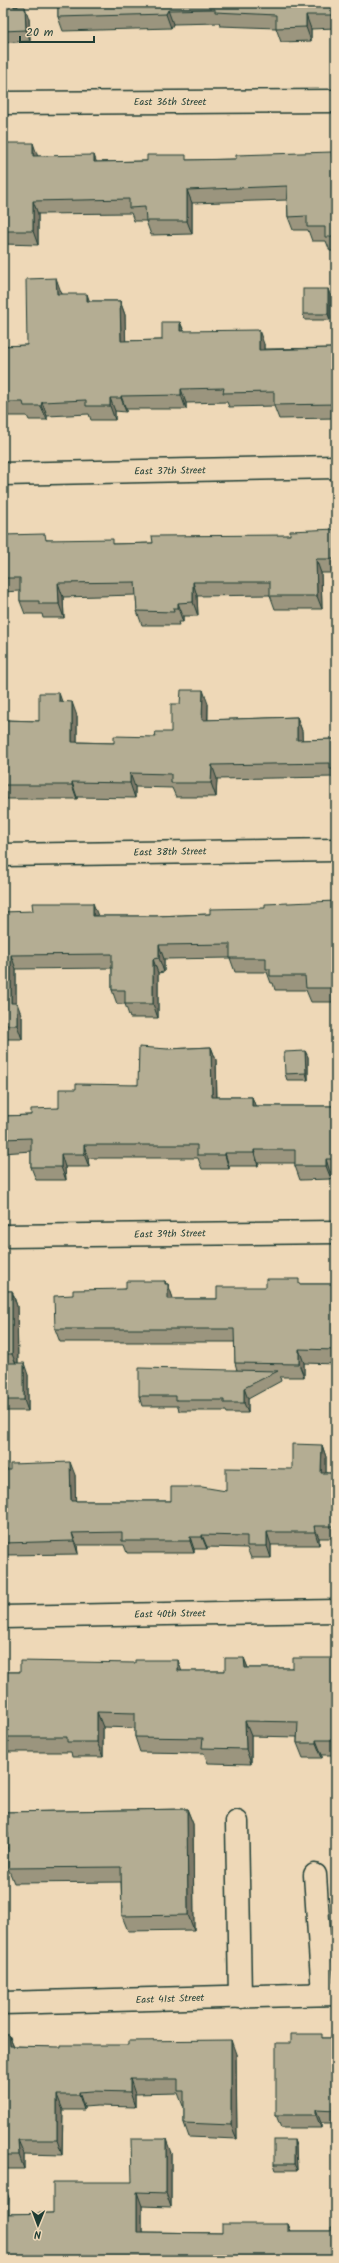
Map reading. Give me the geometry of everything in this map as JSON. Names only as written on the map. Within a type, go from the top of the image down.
[{"type":"street","name":"East 36th Street","points":[[3,103],[336,101]]},
{"type":"street","name":"East 37th Street","points":[[3,474],[336,467]]},
{"type":"street","name":"East 38th Street","points":[[3,855],[336,850]]},
{"type":"street","name":"East 39th Street","points":[[3,1236],[336,1232]]},
{"type":"street","name":"East 40th Street","points":[[3,1617],[336,1611]]},
{"type":"street","points":[[236,1822],[240,1997]]},
{"type":"street","points":[[315,1875],[329,1994]]},
{"type":"street","name":"East 41st Street","points":[[3,2003],[329,1994]]},
{"type":"building","points":[[3,3],[14,3],[14,7],[25,7],[26,30],[3,31]]},
{"type":"building","points":[[58,3],[336,3],[336,15],[306,15],[306,27],[276,28],[276,15],[215,12],[215,9],[168,10],[166,14],[58,17]]},
{"type":"building","points":[[3,143],[33,143],[33,156],[94,155],[94,162],[147,161],[147,155],[186,155],[186,160],[236,159],[236,155],[332,152],[332,157],[336,157],[336,237],[325,237],[325,227],[307,227],[307,216],[288,217],[287,186],[187,190],[187,221],[146,221],[145,207],[129,208],[129,199],[33,201],[33,231],[3,231]]},
{"type":"building","points":[[56,278],[57,294],[87,294],[87,301],[120,301],[121,341],[162,340],[162,322],[180,322],[180,331],[259,330],[259,350],[333,348],[333,315],[336,315],[336,404],[274,405],[274,392],[223,393],[224,388],[181,389],[181,395],[121,396],[121,398],[110,398],[110,406],[86,406],[86,400],[42,402],[41,406],[24,406],[23,402],[3,402],[3,346],[27,345],[26,279]]},
{"type":"building","points":[[303,289],[328,289],[328,314],[303,314]]},
{"type":"building","points":[[336,529],[336,559],[316,559],[317,596],[270,596],[270,582],[193,582],[193,602],[178,603],[178,608],[173,608],[174,612],[137,611],[135,582],[58,583],[59,604],[39,604],[39,601],[20,601],[20,578],[3,578],[3,535],[45,534],[46,540],[113,539],[113,544],[153,543],[152,536],[290,535],[290,531]]},
{"type":"building","points":[[181,690],[203,690],[202,720],[297,717],[297,740],[336,739],[336,769],[330,769],[330,763],[212,765],[211,783],[171,783],[171,774],[130,773],[130,783],[72,782],[72,785],[3,785],[3,720],[39,721],[39,693],[59,693],[59,701],[72,702],[72,742],[114,743],[114,736],[156,737],[155,732],[171,732],[171,704],[180,704]]},
{"type":"building","points":[[336,901],[336,988],[306,988],[305,976],[270,976],[270,969],[266,969],[266,958],[230,958],[230,944],[159,945],[159,958],[153,959],[153,1004],[125,1004],[125,990],[112,990],[112,954],[11,955],[11,1003],[17,1003],[17,1025],[3,1025],[3,912],[33,911],[32,903],[93,903],[93,916],[156,916],[210,914],[210,909],[265,908],[265,904]]},
{"type":"building","points":[[139,1047],[168,1049],[211,1047],[212,1097],[252,1097],[252,1106],[336,1106],[336,1159],[326,1159],[326,1166],[295,1166],[295,1150],[254,1150],[254,1153],[197,1155],[197,1145],[84,1145],[84,1154],[61,1154],[61,1167],[31,1167],[31,1138],[3,1139],[3,1116],[31,1115],[31,1109],[59,1108],[59,1089],[76,1089],[76,1084],[138,1085]]},
{"type":"building","points":[[305,1051],[306,1073],[285,1074],[284,1052]]},
{"type":"building","points":[[266,1279],[299,1279],[299,1284],[336,1284],[336,1350],[299,1349],[299,1364],[235,1363],[234,1329],[55,1329],[54,1296],[73,1295],[73,1290],[126,1289],[126,1281],[165,1281],[165,1284],[168,1284],[168,1299],[217,1299],[217,1287],[266,1287]]},
{"type":"building","points":[[3,1291],[12,1291],[12,1354],[3,1354]]},
{"type":"building","points":[[3,1363],[24,1363],[24,1400],[3,1400]]},
{"type":"building","points":[[139,1368],[278,1371],[244,1388],[244,1403],[224,1403],[224,1400],[176,1400],[176,1396],[139,1396]]},
{"type":"building","points":[[292,1444],[322,1445],[321,1473],[336,1473],[336,1526],[314,1526],[315,1532],[267,1532],[267,1546],[247,1546],[247,1536],[202,1535],[202,1537],[190,1537],[190,1541],[122,1541],[122,1532],[72,1533],[74,1541],[3,1543],[3,1470],[10,1470],[10,1464],[70,1462],[71,1501],[171,1501],[171,1487],[202,1487],[226,1491],[226,1468],[292,1469]]},
{"type":"building","points":[[225,1658],[244,1658],[245,1668],[293,1668],[293,1658],[336,1658],[336,1740],[316,1740],[316,1743],[297,1743],[298,1722],[245,1721],[246,1749],[202,1748],[203,1738],[135,1737],[135,1713],[97,1712],[97,1742],[67,1742],[67,1737],[3,1737],[3,1672],[20,1672],[20,1661],[135,1663],[135,1660],[178,1660],[178,1671],[225,1671]]},
{"type":"building","points":[[187,1809],[188,1915],[122,1916],[121,1867],[8,1868],[8,1833],[3,1833],[3,1812]]},
{"type":"building","points":[[291,2034],[322,2034],[322,2038],[336,2038],[336,2110],[316,2109],[316,2115],[276,2115],[276,2043],[291,2043]]},
{"type":"building","points":[[3,2035],[9,2035],[10,2046],[61,2047],[61,2045],[128,2045],[128,2041],[231,2040],[231,2125],[184,2123],[184,2091],[178,2091],[178,2079],[130,2079],[130,2092],[92,2091],[79,2092],[79,2095],[57,2095],[57,2140],[18,2140],[19,2155],[3,2155]]},
{"type":"building","points":[[131,2139],[166,2139],[166,2193],[137,2192],[137,2232],[222,2233],[222,2224],[288,2224],[288,2231],[331,2231],[331,2227],[336,2227],[336,2260],[3,2260],[3,2184],[4,2214],[53,2213],[53,2182],[132,2182]]},
{"type":"building","points":[[274,2140],[294,2140],[294,2164],[274,2164]]}]
